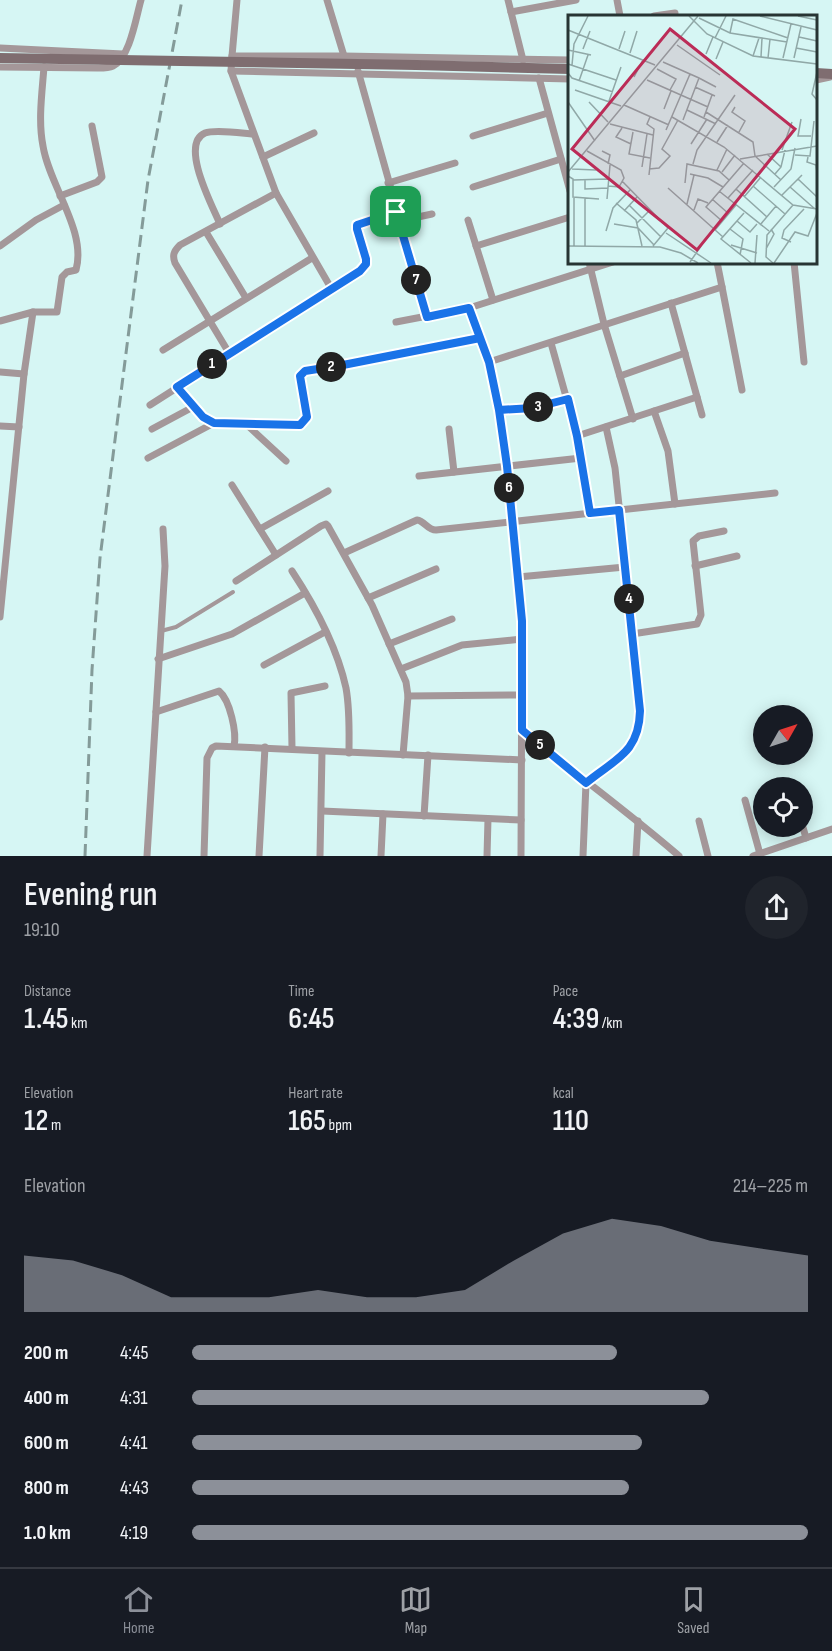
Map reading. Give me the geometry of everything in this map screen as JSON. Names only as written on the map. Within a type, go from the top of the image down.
[{"type":"main road","points":[[0,58],[568,69]]},
{"type":"main road","points":[[817,73],[832,74]]},
{"type":"street","points":[[0,67],[98,68],[112,66],[128,46],[141,0]]},
{"type":"street","points":[[237,0],[231,71],[252,134],[276,193],[331,288]]},
{"type":"street","points":[[327,0],[344,56]]},
{"type":"street","points":[[508,0],[523,60]]},
{"type":"street","points":[[511,12],[576,0]]},
{"type":"street","points":[[617,0],[620,15]]},
{"type":"street","points":[[661,15],[675,13]]},
{"type":"street","points":[[0,48],[123,54]]},
{"type":"street","points":[[232,56],[568,60]]},
{"type":"street","points":[[359,57],[357,73],[427,317]]},
{"type":"street","points":[[0,321],[33,312],[57,312],[62,277],[78,267],[78,244],[43,147],[41,129],[44,67]]},
{"type":"street","points":[[817,67],[832,74]]},
{"type":"street","points":[[231,71],[568,79]]},
{"type":"street","points":[[817,80],[832,74]]},
{"type":"street","points":[[539,78],[568,184]]},
{"type":"street","points":[[473,136],[548,113]]},
{"type":"street","points":[[60,196],[97,182],[102,177],[92,126]]},
{"type":"street","points":[[220,224],[195,162],[197,142],[200,136],[207,132],[252,134]]},
{"type":"street","points":[[263,157],[314,133]]},
{"type":"street","points":[[473,188],[561,159]]},
{"type":"street","points":[[388,183],[455,163]]},
{"type":"street","points":[[229,353],[173,257],[174,251],[180,245],[276,193]]},
{"type":"street","points":[[0,246],[36,219],[64,205]]},
{"type":"street","points":[[150,405],[360,271],[366,264],[366,259],[357,225],[396,212]]},
{"type":"street","points":[[399,221],[432,214]]},
{"type":"street","points":[[476,246],[568,218]]},
{"type":"street","points":[[468,220],[493,300]]},
{"type":"street","points":[[206,232],[246,298]]},
{"type":"street","points":[[163,350],[312,258]]},
{"type":"street","points":[[717,264],[742,390]]},
{"type":"street","points":[[794,264],[804,362]]},
{"type":"street","points":[[396,322],[469,308],[590,266],[604,324],[633,419]]},
{"type":"street","points":[[489,362],[722,287]]},
{"type":"street","points":[[671,303],[702,415]]},
{"type":"street","points":[[469,308],[489,362],[499,410],[518,577],[522,639],[521,856]]},
{"type":"street","points":[[0,617],[24,375],[33,312]]},
{"type":"street","points":[[177,387],[203,417],[214,423],[295,426],[304,422],[307,417],[300,376],[305,371],[480,338]]},
{"type":"street","points":[[551,343],[577,436],[590,513]]},
{"type":"street","points":[[620,376],[685,353]]},
{"type":"street","points":[[0,372],[24,375]]},
{"type":"street","points":[[577,436],[697,397]]},
{"type":"street","points":[[499,410],[533,408],[568,399]]},
{"type":"street","points":[[152,429],[193,407]]},
{"type":"street","points":[[654,411],[668,451],[675,504]]},
{"type":"street","points":[[148,458],[214,423]]},
{"type":"street","points":[[246,424],[286,461]]},
{"type":"street","points":[[0,426],[19,427]]},
{"type":"street","points":[[583,856],[586,783],[629,749],[636,739],[640,726],[615,468],[606,427]]},
{"type":"street","points":[[449,429],[454,472]]},
{"type":"street","points":[[419,476],[581,458]]},
{"type":"street","points":[[232,485],[276,555]]},
{"type":"street","points":[[260,529],[328,491]]},
{"type":"street","points":[[344,553],[417,520],[432,530],[775,493]]},
{"type":"street","points":[[0,524],[9,525]]},
{"type":"street","points":[[236,581],[324,524],[328,526],[368,598],[401,669],[408,696],[403,755]]},
{"type":"street","points":[[147,856],[165,566],[163,529]]},
{"type":"street","points":[[632,633],[697,624],[701,615],[693,541],[699,536],[724,531]]},
{"type":"street","points":[[695,566],[737,556]]},
{"type":"street","points":[[518,577],[625,567]]},
{"type":"street","points":[[368,598],[436,569]]},
{"type":"street","points":[[292,571],[326,632],[346,688],[349,753]]},
{"type":"street","points":[[158,659],[232,634],[305,593]]},
{"type":"street","points":[[390,644],[452,618]]},
{"type":"street","points":[[264,665],[326,632]]},
{"type":"street","points":[[401,669],[462,645],[522,639]]},
{"type":"street","points":[[292,748],[291,693],[325,686]]},
{"type":"street","points":[[156,712],[219,691],[224,695],[235,729],[234,746]]},
{"type":"street","points":[[408,696],[521,695]]},
{"type":"street","points":[[522,730],[679,856]]},
{"type":"street","points":[[204,856],[208,753],[216,746],[522,760]]},
{"type":"street","points":[[259,856],[265,747]]},
{"type":"street","points":[[320,856],[322,752]]},
{"type":"street","points":[[424,816],[428,755]]},
{"type":"street","points":[[745,800],[756,855],[832,829]]},
{"type":"street","points":[[322,811],[521,820]]},
{"type":"street","points":[[381,856],[383,814]]},
{"type":"street","points":[[487,856],[488,819]]},
{"type":"street","points":[[636,856],[638,821]]},
{"type":"street","points":[[699,821],[708,856]]},
{"type":"lane","points":[[160,631],[176,627],[233,592]]},
{"type":"railway","points":[[85,856],[92,670],[100,558],[148,180],[182,0]]},
{"type":"route","points":[[396,212],[357,225],[366,259],[366,264],[360,271],[177,387],[203,417],[214,423],[295,426],[300,425],[307,417],[300,376],[305,371],[480,338],[489,362],[499,410],[521,410],[568,399],[577,436],[590,513],[619,510],[640,711],[640,726],[636,739],[629,749],[586,783],[522,730],[522,621],[507,466],[489,362],[469,308],[427,317],[396,212]]}]
